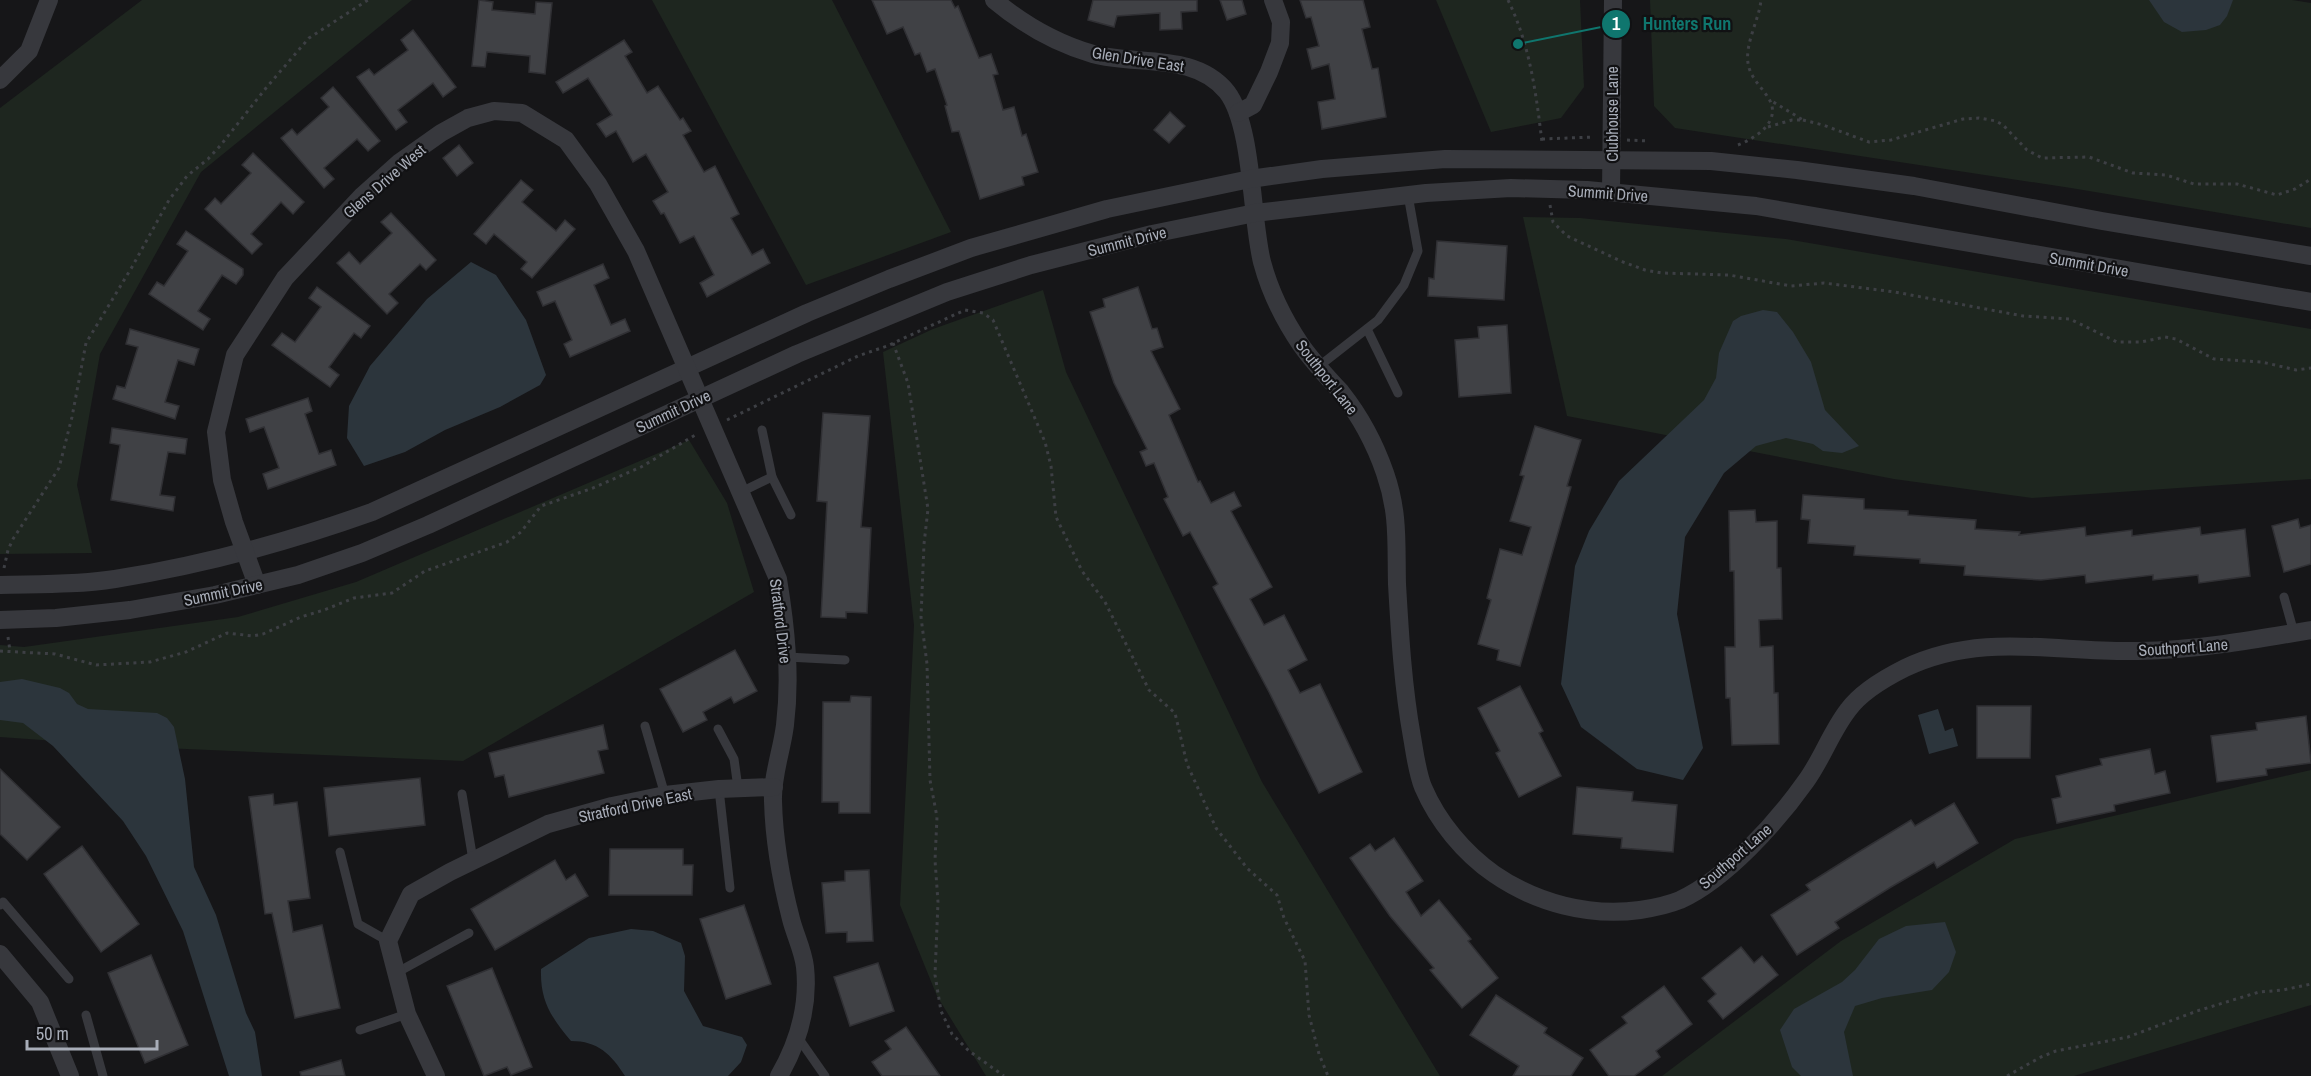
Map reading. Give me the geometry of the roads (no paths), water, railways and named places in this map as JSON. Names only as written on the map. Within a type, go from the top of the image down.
[{"type":"street","points":[[0,80],[28,51],[50,0]]},
{"type":"street","name":"Glen Drive East","points":[[994,0],[1042,34],[1070,47],[1100,56],[1131,61],[1183,64],[1206,74],[1226,91],[1238,113],[1255,213]]},
{"type":"street","points":[[1238,113],[1253,105],[1280,43],[1281,22],[1273,0]]},
{"type":"street","name":"Clubhouse Lane","points":[[1611,192],[1613,0]]},
{"type":"street","name":"Glens Drive West","points":[[257,585],[234,522],[222,480],[216,432],[235,356],[285,278],[362,196],[400,162],[468,118],[494,111],[522,113],[566,140],[598,184],[636,251],[700,398]]},
{"type":"street","name":"Summit Drive","points":[[1,585],[112,579],[245,552],[305,536],[372,512],[868,287],[971,248],[1107,209],[1250,179],[1322,169],[1445,159],[1712,161],[1914,186],[2102,221],[2311,255]]},
{"type":"street","name":"Summit Drive","points":[[3,620],[56,618],[130,610],[215,595],[298,575],[428,525],[797,354],[947,292],[1053,260],[1152,234],[1255,213],[1408,195],[1511,188],[1611,192],[1756,206],[2311,302]]},
{"type":"street","name":"Southport Lane","points":[[1255,213],[1257,237],[1269,284],[1284,318],[1318,368],[1344,396],[1365,426],[1388,481],[1398,528],[1398,600],[1406,698],[1422,785],[1435,811],[1452,835],[1483,866],[1506,882],[1532,895],[1588,910],[1617,912],[1642,910],[1683,899],[1744,852],[1777,819],[1805,783],[1852,705],[1875,686],[1900,670],[1927,658],[1956,650],[1986,646],[2138,651],[2218,646],[2302,632]]},
{"type":"street","name":"Stratford Drive","points":[[700,398],[778,579],[786,627],[787,657],[785,724],[774,787]]},
{"type":"street","points":[[774,787],[772,799],[780,868],[805,967],[805,993],[797,1036],[779,1076]]},
{"type":"street","name":"Stratford Drive East","points":[[388,940],[411,894],[473,860],[548,824],[612,806],[665,795],[719,789],[774,787]]},
{"type":"street","points":[[388,940],[407,1014],[436,1076]]},
{"type":"street","points":[[0,954],[40,1002],[70,1076]]},
{"type":"lane","points":[[1318,368],[1378,320],[1404,285],[1418,251],[1408,195]]},
{"type":"lane","points":[[1367,329],[1398,393]]},
{"type":"lane","points":[[762,430],[772,477],[791,516]]},
{"type":"lane","points":[[741,492],[772,477]]},
{"type":"lane","points":[[2284,597],[2302,632]]},
{"type":"lane","points":[[787,657],[845,660]]},
{"type":"lane","points":[[645,726],[665,795]]},
{"type":"lane","points":[[718,729],[734,759],[738,788]]},
{"type":"lane","points":[[719,789],[730,888]]},
{"type":"lane","points":[[462,794],[473,860]]},
{"type":"lane","points":[[340,852],[358,924],[388,940]]},
{"type":"lane","points":[[1,902],[69,979]]},
{"type":"lane","points":[[396,973],[469,933]]},
{"type":"lane","points":[[86,1014],[103,1076]]},
{"type":"lane","points":[[360,1030],[407,1014]]},
{"type":"lane","points":[[797,1036],[825,1076]]},
{"type":"place","name":"Hunters Run","points":[[1518,44]]}]
